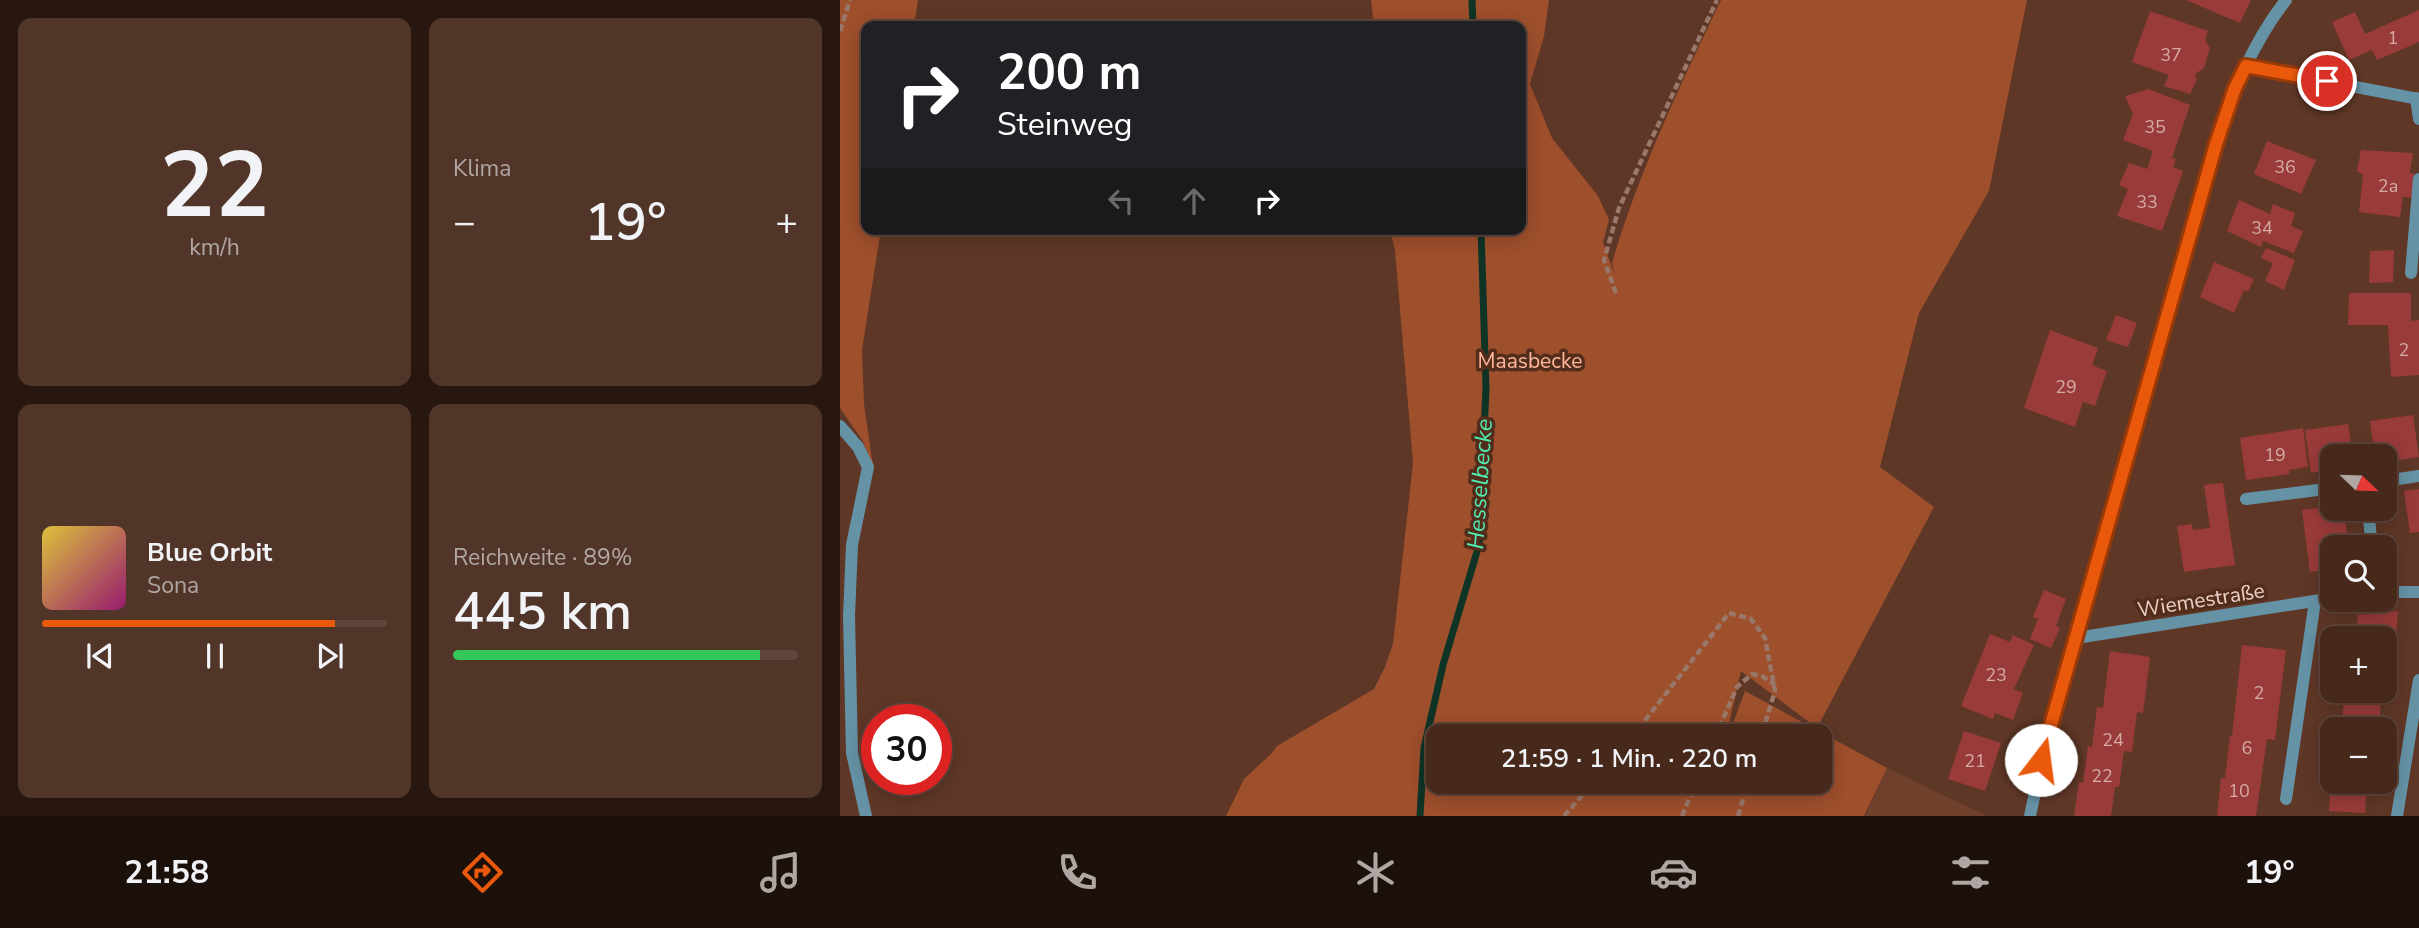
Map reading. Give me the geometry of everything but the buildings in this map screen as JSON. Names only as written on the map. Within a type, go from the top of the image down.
[{"type":"street","points":[[2030,816],[2046,741],[2216,144],[2235,88],[2259,40],[2286,0]]},
{"type":"street","points":[[2246,66],[2417,98],[2419,119]]},
{"type":"street","points":[[2411,273],[2419,180]]},
{"type":"street","points":[[840,426],[858,447],[868,467],[852,545],[849,616],[852,753],[866,816]]},
{"type":"street","points":[[2398,479],[2419,476]]},
{"type":"street","points":[[2246,499],[2320,490]]},
{"type":"street","points":[[2397,592],[2419,592]]},
{"type":"street","name":"Wiemestraße","points":[[2076,638],[2320,600]]},
{"type":"street","points":[[2286,799],[2315,601]]},
{"type":"street","points":[[2397,816],[2419,680]]},
{"type":"path","points":[[840,31],[850,0]]},
{"type":"path","points":[[1616,293],[1604,260],[1619,208],[1717,0]]},
{"type":"path","points":[[1642,724],[1729,613],[1751,619],[1765,638],[1775,691],[1766,724]]},
{"type":"path","points":[[1721,724],[1737,687],[1752,674],[1762,676],[1774,685]]},
{"type":"path","points":[[1564,816],[1583,794]]},
{"type":"path","points":[[1682,816],[1691,794]]},
{"type":"path","points":[[1738,816],[1744,794]]},
{"type":"shaded area","points":[[1887,768],[1987,816],[1865,816]]},
{"type":"green space","points":[[840,0],[918,0],[915,21],[861,21],[861,235],[880,235],[862,350],[864,404],[873,466],[862,440],[840,408]]},
{"type":"green space","name":"Maasbecke","points":[[1371,0],[1549,0],[1544,36],[1530,84],[1552,138],[1598,196],[1609,220],[1603,242],[1614,273],[1612,263],[1635,195],[1721,0],[2027,0],[1989,191],[1919,313],[1880,467],[1934,507],[1819,724],[1812,724],[1741,671],[1729,724],[1426,724],[1426,794],[1832,794],[1832,738],[1887,768],[1864,816],[1226,816],[1244,779],[1277,746],[1374,689],[1385,667],[1393,644],[1413,463],[1395,250],[1391,235],[1526,235],[1526,21],[1373,21]]},
{"type":"green space","points":[[1745,691],[1806,724],[1733,724]]},
{"type":"waterway","name":"Hesselbecke","points":[[1472,0],[1473,21]]},
{"type":"waterway","name":"Hesselbecke","points":[[1420,816],[1424,748],[1443,665],[1479,545],[1486,388],[1481,235]]},
{"type":"route","points":[[2041,760],[2216,144],[2235,88],[2246,66],[2327,81]]}]
